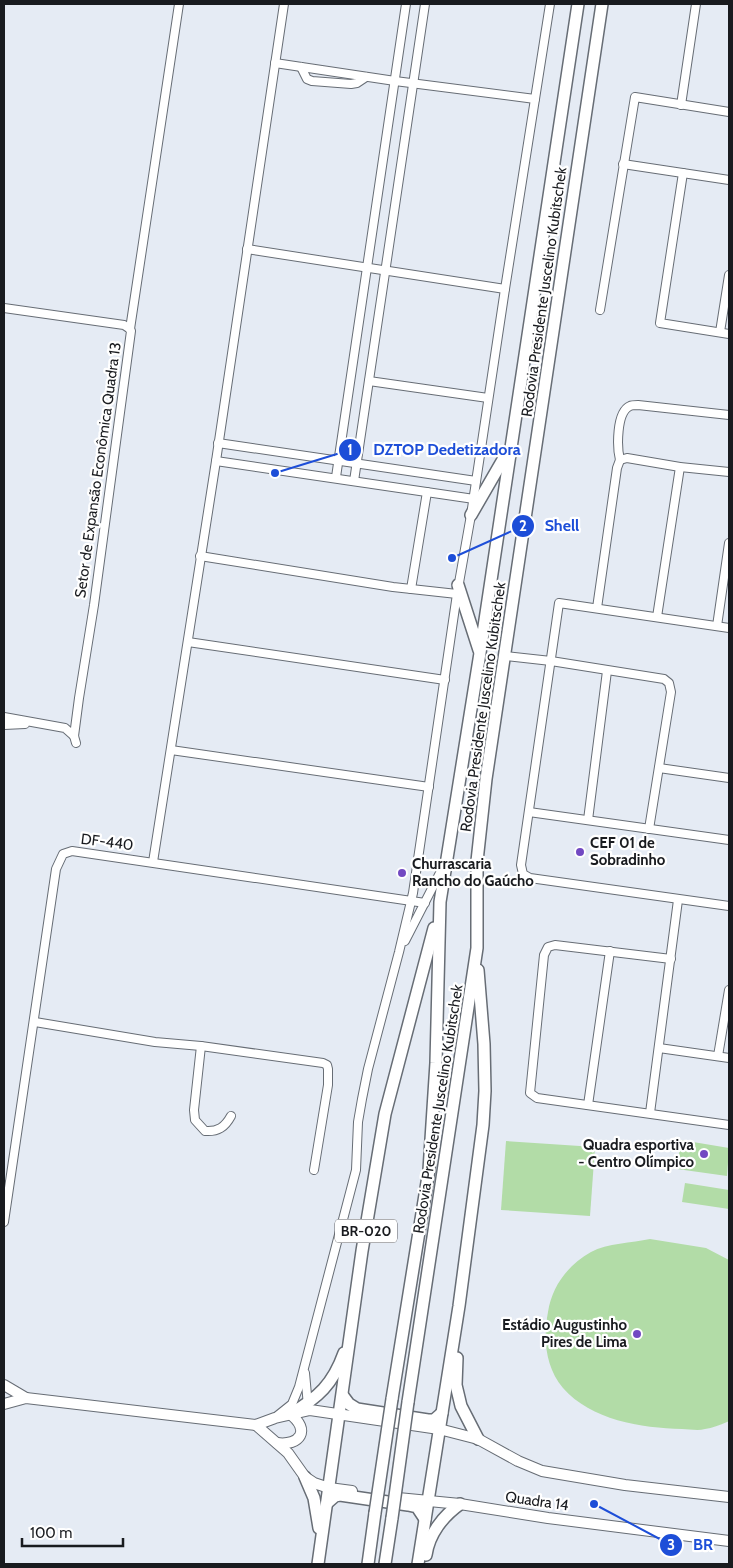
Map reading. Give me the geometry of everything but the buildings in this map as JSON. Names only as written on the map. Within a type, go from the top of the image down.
[{"type":"highway","name":"Rodovia Presidente Juscelino Kubitschek","points":[[368,1564],[392,1399],[430,1170],[436,1063],[440,902],[480,654],[578,4]]},
{"type":"highway","name":"Rodovia Presidente Juscelino Kubitschek","points":[[385,1564],[477,948],[477,861],[480,826],[602,4]]},
{"type":"highway","points":[[471,515],[511,445]]},
{"type":"highway","points":[[458,589],[480,654]]},
{"type":"highway","name":"BR-020","points":[[318,1564],[362,1251],[386,1114],[422,981],[440,902]]},
{"type":"highway","points":[[418,1564],[478,1168],[485,1091],[484,1044],[477,948]]},
{"type":"highway","points":[[458,1306],[456,1384],[461,1406],[478,1439]]},
{"type":"highway","points":[[290,1414],[309,1407],[333,1378],[352,1331]]},
{"type":"highway","points":[[343,1396],[351,1406],[374,1413],[434,1420],[442,1413]]},
{"type":"highway","points":[[331,1475],[342,1490]]},
{"type":"highway","points":[[305,1477],[314,1498],[321,1543]]},
{"type":"highway","points":[[327,1503],[334,1496],[340,1495],[408,1505],[417,1507],[425,1519]]},
{"type":"highway","points":[[424,1564],[427,1548],[437,1526],[451,1510],[460,1504]]},
{"type":"main road","points":[[4,1385],[26,1398]]},
{"type":"main road","points":[[4,1404],[26,1398],[256,1425],[290,1414],[300,1422],[301,1434],[291,1443],[277,1443]]},
{"type":"main road","points":[[309,1407],[340,1415],[439,1429],[478,1439],[518,1461],[542,1471],[625,1485],[729,1497]]},
{"type":"main road","points":[[256,1425],[288,1453],[305,1477]]},
{"type":"main road","name":"Quadra 14","points":[[305,1477],[314,1483],[342,1490],[428,1502],[460,1504],[548,1518],[729,1541]]},
{"type":"street","points":[[130,329],[180,4]]},
{"type":"street","points":[[153,862],[172,750],[284,4]]},
{"type":"street","points":[[336,478],[406,4]]},
{"type":"street","points":[[354,481],[425,4]]},
{"type":"street","points":[[275,1418],[288,1409],[296,1398],[356,1170],[358,1122],[368,1069],[411,901],[458,589],[474,499],[504,289],[550,4]]},
{"type":"street","points":[[681,105],[696,4]]},
{"type":"street","points":[[276,63],[412,84],[535,99]]},
{"type":"street","points":[[301,66],[307,79],[312,81],[351,84],[357,83],[366,76]]},
{"type":"street","points":[[600,310],[635,97],[729,112]]},
{"type":"street","points":[[624,164],[729,180]]},
{"type":"street","points":[[683,173],[660,323],[729,334]]},
{"type":"street","points":[[248,249],[504,289]]},
{"type":"street","points":[[720,332],[729,275]]},
{"type":"street","name":"Setor de Expansão Econômica Quadra 13","points":[[4,308],[124,325],[130,329],[131,335],[75,739],[65,728],[34,723]]},
{"type":"street","points":[[369,381],[488,398]]},
{"type":"street","points":[[597,608],[617,468],[620,460],[618,451],[620,423],[624,412],[629,406],[638,404],[729,415]]},
{"type":"street","points":[[218,443],[476,480]]},
{"type":"street","points":[[620,460],[627,458],[680,467],[729,472]]},
{"type":"street","points":[[216,461],[474,499]]},
{"type":"street","points":[[657,617],[680,467]]},
{"type":"street","points":[[411,589],[427,492]]},
{"type":"street","points":[[717,626],[728,565],[729,543]]},
{"type":"street","points":[[200,556],[411,589],[458,589]]},
{"type":"street","points":[[729,628],[559,603],[521,865],[523,874],[530,878],[729,906]]},
{"type":"street","points":[[188,642],[445,680]]},
{"type":"street","points":[[505,656],[551,661],[664,679],[670,683],[671,692],[649,829]]},
{"type":"street","points":[[588,820],[607,670]]},
{"type":"street","points":[[4,717],[34,723]]},
{"type":"street","points":[[4,725],[34,723]]},
{"type":"street","points":[[172,750],[429,787]]},
{"type":"street","points":[[658,768],[729,778]]},
{"type":"street","points":[[529,812],[729,840]]},
{"type":"street","name":"DF-440","points":[[4,1222],[56,870],[63,854],[72,851],[424,903]]},
{"type":"street","points":[[399,952],[448,859]]},
{"type":"street","points":[[650,1113],[678,900]]},
{"type":"street","points":[[671,959],[556,945],[548,947],[544,955],[530,1090],[532,1096],[729,1125]]},
{"type":"street","points":[[588,1105],[610,951]]},
{"type":"street","points":[[718,1056],[729,990]]},
{"type":"street","points":[[35,1022],[148,1041],[318,1061],[327,1065],[329,1074],[328,1085],[314,1170]]},
{"type":"street","points":[[201,1046],[194,1110],[195,1120],[205,1131],[212,1132],[220,1130],[227,1124],[231,1116]]},
{"type":"street","points":[[658,1048],[729,1058]]},
{"type":"street","points":[[305,1363],[309,1407]]},
{"type":"green space","name":"Quadra esportiva - Centro Olímpico","points":[[681,1140],[729,1148],[727,1176],[677,1169]]},
{"type":"green space","points":[[506,1141],[595,1147],[590,1216],[501,1210]]},
{"type":"green space","name":"Quadra esportiva - Centro Olímpico","points":[[685,1183],[729,1190],[729,1209],[682,1202]]},
{"type":"green space","name":"Estádio Augustinho Pires de Lima","points":[[650,1239],[706,1248],[729,1260],[729,1421],[708,1429],[650,1427],[602,1415],[574,1399],[563,1388],[552,1371],[549,1362],[546,1322],[553,1293],[562,1277],[575,1263],[597,1249]]},
{"type":"place","name":"DZTOP Dedetizadora","points":[[275,473]]},
{"type":"place","name":"Shell","points":[[452,558]]},
{"type":"place","name":"CEF 01 de Sobradinho","points":[[580,852]]},
{"type":"place","name":"Churrascaria Rancho do Gaúcho","points":[[402,873]]},
{"type":"place","name":"Quadra esportiva - Centro Olímpico","points":[[704,1154]]},
{"type":"place","name":"Estádio Augustinho Pires de Lima","points":[[637,1334]]},
{"type":"place","name":"BR","points":[[594,1504]]}]
